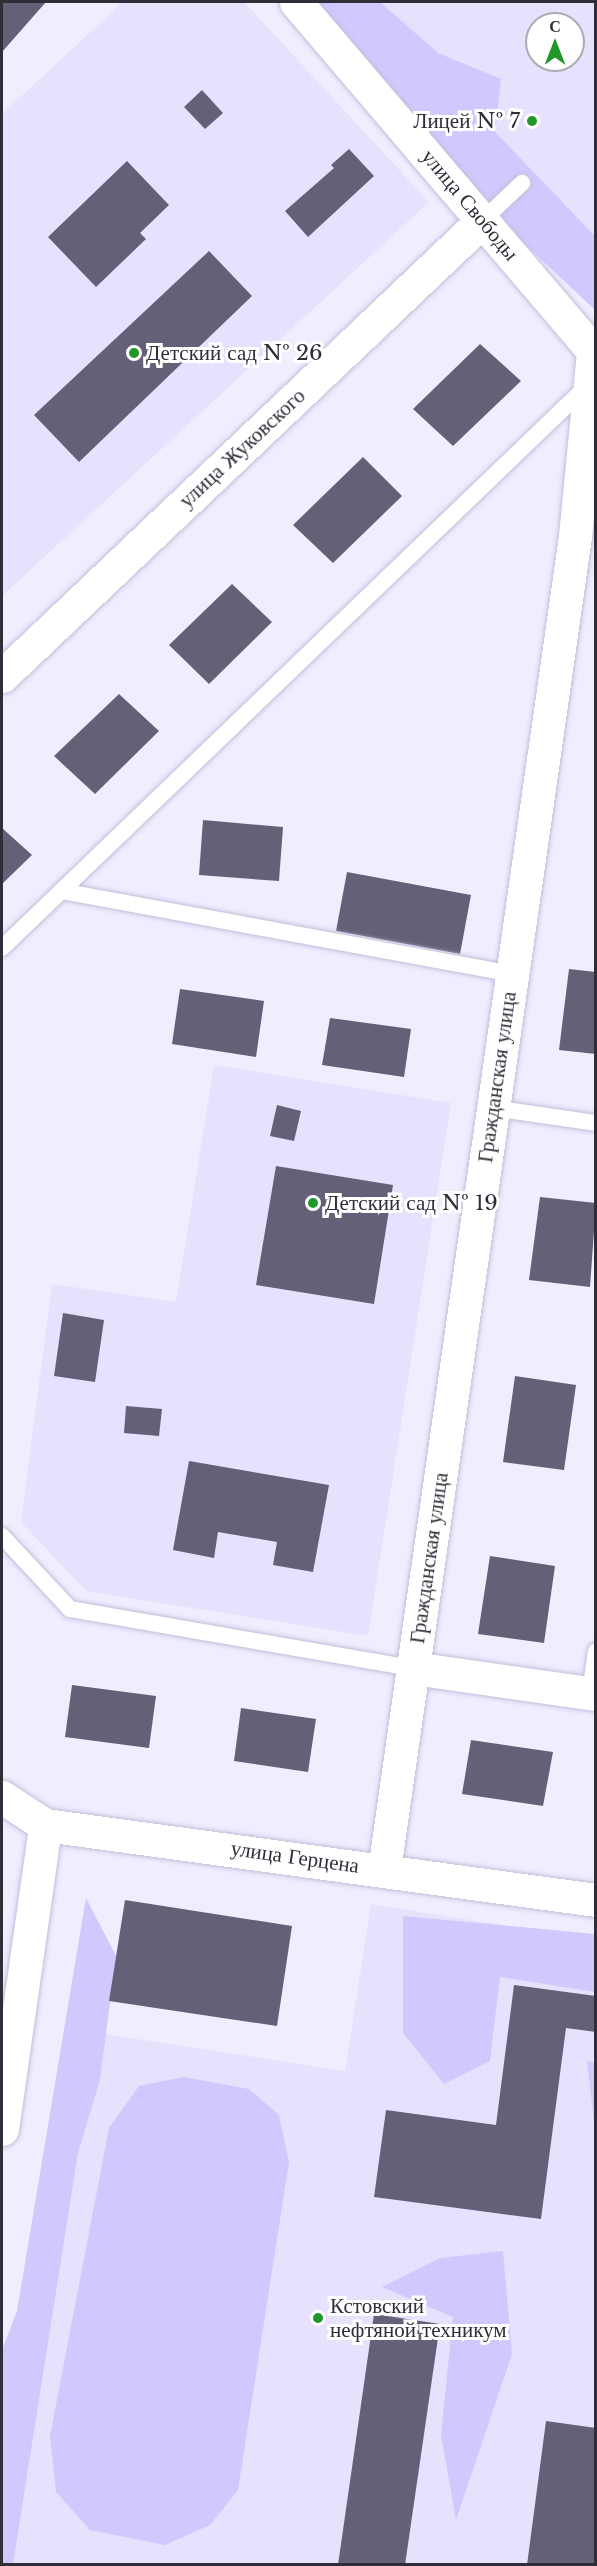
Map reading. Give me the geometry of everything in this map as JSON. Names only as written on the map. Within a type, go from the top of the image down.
[{"type":"street","name":"улица Свободы","points":[[296,2],[483,220],[593,364]]},
{"type":"street","name":"улица Жуковского","points":[[2,676],[483,220]]},
{"type":"street","name":"Гражданская улица","points":[[384,1870],[512,974],[585,538],[593,364]]},
{"type":"street","points":[[413,1668],[593,1694]]},
{"type":"street","name":"улица Герцена","points":[[2,1797],[45,1825],[596,1900]]},
{"type":"street","points":[[2,2129],[45,1825]]},
{"type":"lane","points":[[483,220],[522,183]]},
{"type":"lane","points":[[2,948],[593,364]]},
{"type":"lane","points":[[61,891],[512,974]]},
{"type":"lane","points":[[493,1108],[596,1123]]},
{"type":"lane","points":[[2,1536],[70,1609],[413,1668]]},
{"type":"lane","points":[[593,1694],[596,1651]]},
{"type":"shaded area","name":"Детский сад № 26","points":[[123,2],[244,2],[429,202],[2,596],[2,114]]},
{"type":"shaded area","points":[[318,2],[380,2],[438,53],[501,79],[495,132],[595,236],[595,310],[515,235],[335,31]]},
{"type":"shaded area","name":"Лицей № 7","points":[[363,2],[595,2],[595,266]]},
{"type":"shaded area","points":[[214,1065],[451,1103],[368,1636],[86,1591],[21,1522],[52,1284],[176,1302]]},
{"type":"shaded area","points":[[86,1898],[116,1956],[100,2080],[78,2153],[13,2564],[2,2564],[2,2350],[17,2311]]},
{"type":"shaded area","name":"Кстовский нефтяной техникум","points":[[371,1904],[595,1940],[595,2564],[3,2564],[85,2031],[345,2071]]},
{"type":"shaded area","points":[[403,1916],[595,1934],[595,1992],[500,1977],[490,2061],[444,2084],[403,2033]]},
{"type":"shaded area","points":[[587,2061],[595,2063],[595,2130]]},
{"type":"shaded area","points":[[184,2077],[249,2089],[279,2115],[289,2162],[238,2490],[210,2525],[165,2545],[90,2530],[56,2492],[50,2436],[109,2128],[139,2086]]},
{"type":"shaded area","points":[[503,2251],[512,2354],[456,2520],[441,2435],[453,2317],[382,2287],[440,2258]]},
{"type":"building","points":[[2,2],[46,2],[2,52]]},
{"type":"building","points":[[202,90],[223,113],[205,129],[184,107]]},
{"type":"building","points":[[349,149],[374,176],[308,237],[285,211],[334,168],[331,165]]},
{"type":"building","points":[[127,161],[169,205],[140,233],[146,239],[96,287],[48,237]]},
{"type":"building","points":[[209,251],[252,296],[79,462],[34,415]]},
{"type":"building","points":[[480,344],[521,381],[453,446],[413,409]]},
{"type":"building","points":[[363,457],[402,496],[333,563],[293,525]]},
{"type":"building","points":[[232,584],[272,622],[209,684],[169,645]]},
{"type":"building","points":[[119,694],[159,731],[95,794],[54,756]]},
{"type":"building","points":[[203,820],[283,827],[279,881],[199,875]]},
{"type":"building","points":[[2,828],[32,855],[2,884]]},
{"type":"building","points":[[347,872],[471,895],[460,954],[336,931]]},
{"type":"building","points":[[569,969],[596,972],[596,1054],[559,1050]]},
{"type":"building","points":[[180,989],[264,1001],[256,1057],[172,1044]]},
{"type":"building","points":[[330,1018],[411,1029],[404,1077],[322,1065]]},
{"type":"building","points":[[277,1105],[301,1111],[294,1141],[270,1136]]},
{"type":"building","points":[[276,1166],[393,1185],[374,1304],[256,1285]]},
{"type":"building","points":[[540,1197],[596,1203],[590,1287],[529,1280]]},
{"type":"building","points":[[63,1313],[104,1320],[95,1382],[54,1376]]},
{"type":"building","points":[[515,1376],[576,1385],[564,1470],[503,1462]]},
{"type":"building","points":[[126,1406],[162,1409],[159,1436],[124,1433]]},
{"type":"building","points":[[189,1461],[329,1485],[313,1572],[273,1565],[277,1542],[218,1532],[214,1558],[173,1550]]},
{"type":"building","points":[[490,1556],[555,1566],[544,1643],[478,1634]]},
{"type":"building","points":[[72,1685],[156,1696],[149,1748],[65,1737]]},
{"type":"building","points":[[241,1708],[316,1719],[308,1772],[234,1761]]},
{"type":"building","points":[[471,1740],[553,1752],[543,1806],[462,1794]]},
{"type":"building","points":[[125,1900],[292,1926],[277,2026],[109,2001]]},
{"type":"building","points":[[514,1985],[596,1996],[596,2032],[566,2028],[541,2219],[374,2197],[386,2110],[496,2125]]},
{"type":"building","points":[[374,2314],[440,2324],[405,2565],[338,2565]]},
{"type":"building","points":[[546,2421],[596,2428],[596,2565],[527,2565]]},
{"type":"place","name":"Лицей № 7","points":[[532,121]]},
{"type":"place","name":"Детский сад № 26","points":[[134,353]]},
{"type":"place","name":"Детский сад № 19","points":[[313,1203]]},
{"type":"place","name":"Кстовский нефтяной техникум","points":[[318,2318]]}]
